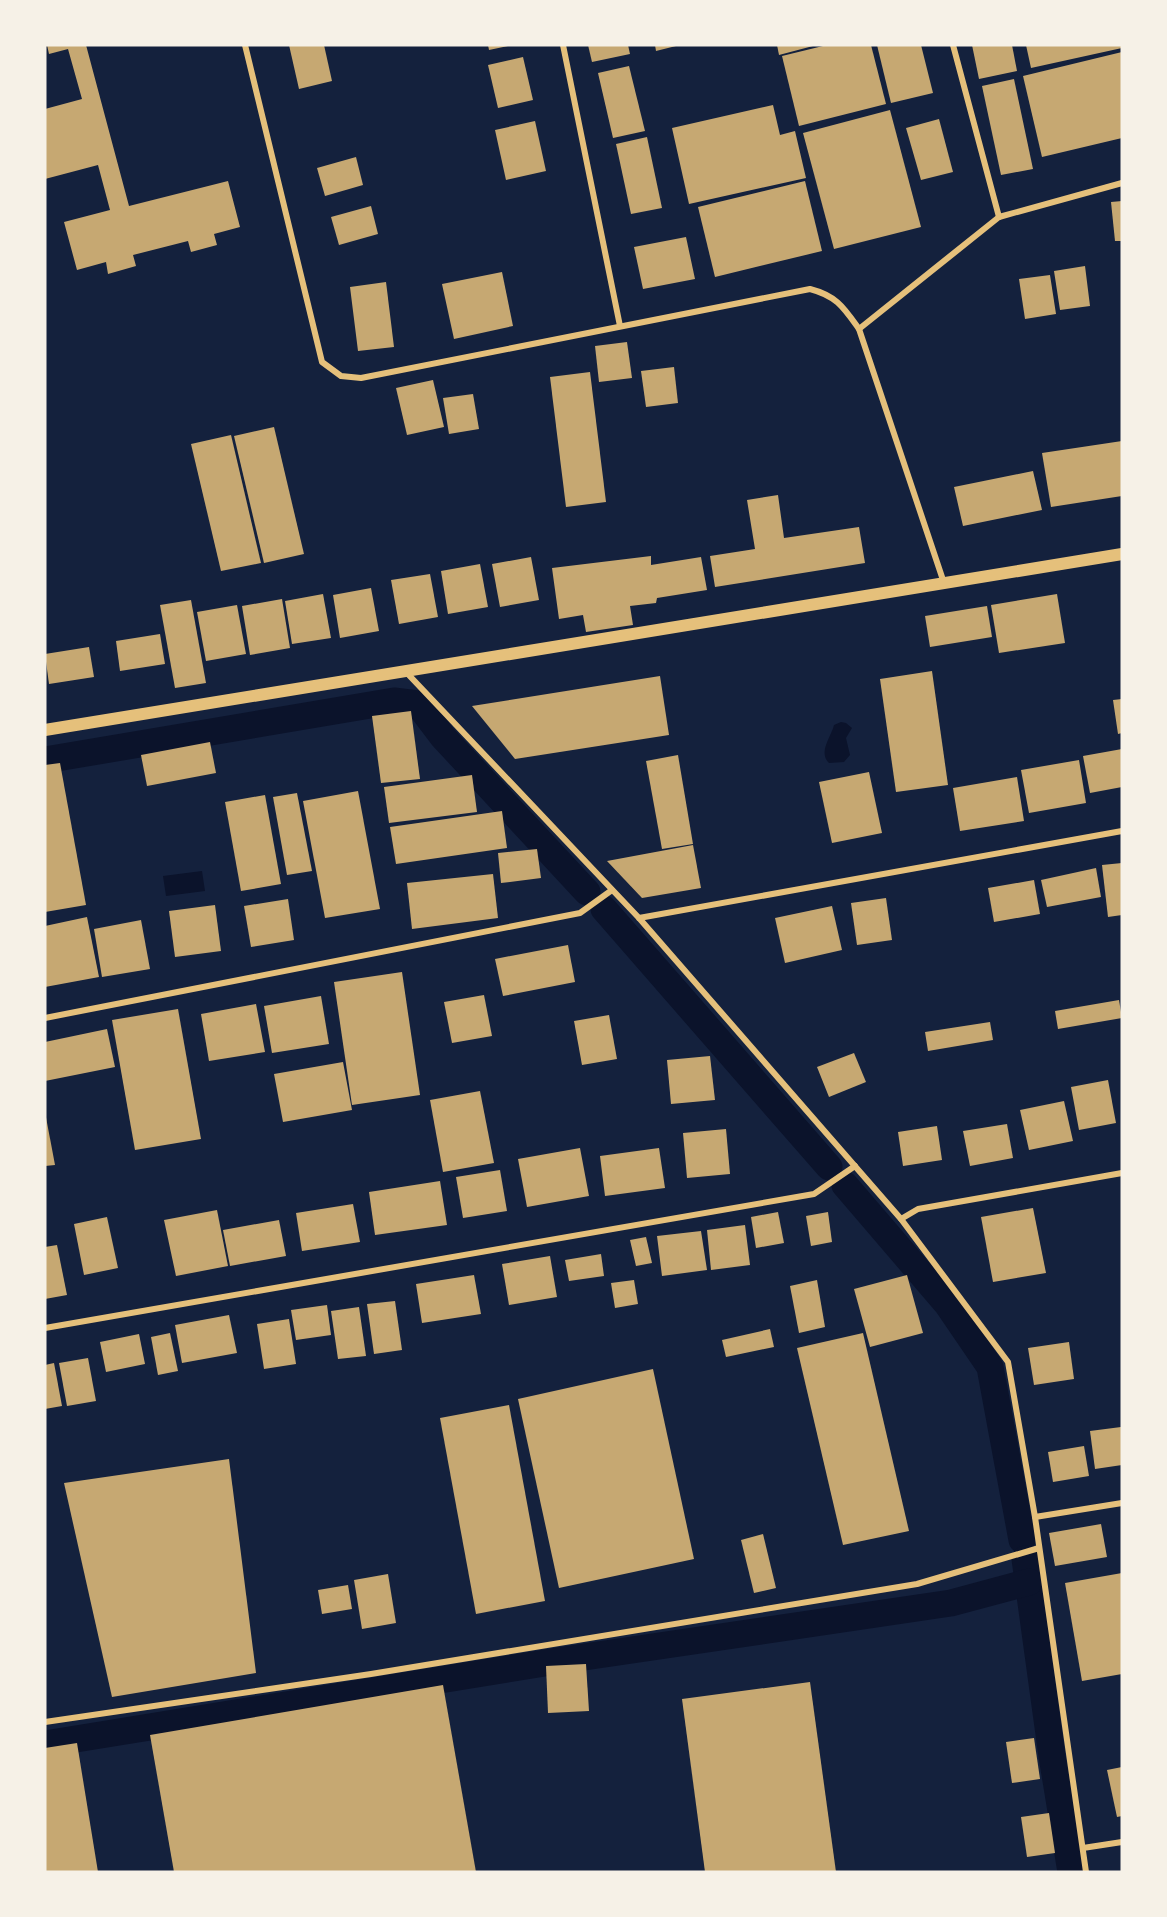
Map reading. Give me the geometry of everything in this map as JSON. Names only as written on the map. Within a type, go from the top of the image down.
[{"type":"main road","points":[[45,730],[1122,554]]},
{"type":"street","points":[[245,45],[322,362],[341,375],[361,378],[810,289],[827,294],[841,304],[859,329],[944,583]]},
{"type":"street","points":[[563,45],[620,326]]},
{"type":"street","points":[[953,45],[999,217]]},
{"type":"street","points":[[859,329],[999,217],[1122,183]]},
{"type":"street","points":[[404,670],[639,918],[901,1219],[1008,1362],[1035,1517],[1086,1872]]},
{"type":"street","points":[[639,918],[1122,831]]},
{"type":"street","points":[[45,1018],[580,913],[612,890]]},
{"type":"street","points":[[45,1328],[814,1194],[855,1166]]},
{"type":"street","points":[[901,1219],[918,1209],[1122,1173]]},
{"type":"street","points":[[1035,1517],[1122,1503]]},
{"type":"street","points":[[45,1722],[371,1674],[917,1584],[1039,1548]]},
{"type":"street","points":[[1083,1848],[1122,1842]]},
{"type":"water","points":[[841,722],[852,728],[846,738],[850,755],[844,762],[829,763],[825,754],[826,744],[834,725]]},
{"type":"water","points":[[202,871],[205,891],[166,896],[163,876]]},
{"type":"building","points":[[47,45],[86,45],[129,206],[228,181],[240,227],[214,234],[217,245],[191,252],[188,241],[133,255],[136,266],[108,274],[106,262],[77,270],[64,222],[110,210],[98,165],[45,179],[45,109],[82,99],[68,49],[49,54]]},
{"type":"building","points":[[289,45],[324,45],[332,81],[299,89]]},
{"type":"building","points":[[488,45],[508,45],[508,46],[489,50]]},
{"type":"building","points":[[588,45],[628,45],[630,54],[592,62]]},
{"type":"building","points":[[655,45],[676,45],[676,46],[656,51]]},
{"type":"building","points":[[777,45],[813,45],[813,46],[779,55]]},
{"type":"building","points":[[827,45],[871,45],[886,104],[799,126],[782,56]]},
{"type":"building","points":[[877,45],[921,45],[933,93],[891,103]]},
{"type":"building","points":[[972,45],[1012,45],[1017,71],[979,79]]},
{"type":"building","points":[[1026,45],[1122,45],[1122,48],[1031,68]]},
{"type":"building","points":[[1122,52],[1122,138],[1042,157],[1023,76]]},
{"type":"building","points":[[523,57],[533,100],[498,108],[488,65]]},
{"type":"building","points":[[629,66],[645,131],[613,138],[598,73]]},
{"type":"building","points":[[1014,79],[1033,169],[1001,175],[982,86]]},
{"type":"building","points":[[773,105],[780,135],[795,131],[806,178],[689,204],[672,128]]},
{"type":"building","points":[[890,110],[921,227],[834,249],[803,133]]},
{"type":"building","points":[[939,119],[953,172],[921,180],[906,128]]},
{"type":"building","points":[[535,121],[546,171],[506,180],[495,130]]},
{"type":"building","points":[[647,137],[662,208],[631,214],[616,144]]},
{"type":"building","points":[[356,157],[363,185],[325,196],[317,168]]},
{"type":"building","points":[[805,181],[822,251],[715,277],[698,207]]},
{"type":"building","points":[[1122,201],[1122,241],[1115,241],[1111,202]]},
{"type":"building","points":[[371,206],[378,234],[339,245],[331,217]]},
{"type":"building","points":[[686,237],[695,279],[643,289],[634,247]]},
{"type":"building","points":[[1085,266],[1090,306],[1060,310],[1054,271]]},
{"type":"building","points":[[502,272],[513,326],[454,339],[442,284]]},
{"type":"building","points":[[1050,275],[1056,314],[1025,319],[1019,279]]},
{"type":"building","points":[[386,282],[394,347],[358,351],[350,287]]},
{"type":"building","points":[[627,342],[632,378],[599,382],[595,346]]},
{"type":"building","points":[[674,367],[678,403],[646,407],[641,371]]},
{"type":"building","points":[[590,372],[606,502],[566,507],[550,377]]},
{"type":"building","points":[[433,380],[444,427],[407,435],[396,388]]},
{"type":"building","points":[[473,394],[479,429],[449,434],[443,398]]},
{"type":"building","points":[[274,427],[304,554],[264,563],[234,436]]},
{"type":"building","points":[[231,435],[261,563],[221,571],[191,444]]},
{"type":"building","points":[[1122,441],[1122,496],[1051,507],[1042,453]]},
{"type":"building","points":[[1033,471],[1042,510],[963,526],[954,487]]},
{"type":"building","points":[[778,495],[784,538],[859,527],[865,563],[715,587],[710,556],[755,549],[747,500]]},
{"type":"building","points":[[651,556],[651,565],[701,557],[707,590],[657,598],[656,603],[630,606],[633,625],[586,632],[583,615],[559,619],[552,568]]},
{"type":"building","points":[[531,557],[539,600],[500,607],[492,564]]},
{"type":"building","points":[[480,564],[488,607],[448,614],[441,571]]},
{"type":"building","points":[[430,574],[438,617],[399,624],[391,580]]},
{"type":"building","points":[[371,588],[379,631],[340,638],[333,595]]},
{"type":"building","points":[[323,594],[331,638],[292,644],[285,601]]},
{"type":"building","points":[[1057,594],[1065,643],[999,653],[991,605]]},
{"type":"building","points":[[282,599],[290,648],[250,655],[242,606]]},
{"type":"building","points":[[191,600],[206,683],[175,688],[160,605]]},
{"type":"building","points":[[237,605],[246,654],[206,661],[197,612]]},
{"type":"building","points":[[987,606],[992,637],[930,647],[925,616]]},
{"type":"building","points":[[160,634],[165,664],[120,671],[116,641]]},
{"type":"building","points":[[89,647],[94,677],[49,684],[45,654]]},
{"type":"building","points":[[932,671],[948,785],[896,792],[880,679]]},
{"type":"building","points":[[660,676],[669,735],[515,759],[472,706]]},
{"type":"building","points":[[1122,699],[1122,733],[1118,734],[1113,700]]},
{"type":"building","points":[[411,711],[420,779],[381,783],[372,716]]},
{"type":"building","points":[[210,742],[216,773],[147,786],[141,755]]},
{"type":"building","points":[[1122,749],[1122,787],[1090,793],[1083,756]]},
{"type":"building","points":[[678,755],[693,844],[662,849],[646,761]]},
{"type":"building","points":[[1079,760],[1086,803],[1029,813],[1021,770]]},
{"type":"building","points":[[60,763],[86,905],[45,912],[45,765]]},
{"type":"building","points":[[869,772],[882,833],[832,843],[819,782]]},
{"type":"building","points":[[472,775],[477,812],[389,823],[384,787]]},
{"type":"building","points":[[1017,777],[1024,821],[960,831],[953,788]]},
{"type":"building","points":[[358,791],[380,909],[325,918],[303,801]]},
{"type":"building","points":[[297,793],[312,871],[287,875],[273,797]]},
{"type":"building","points":[[265,795],[281,884],[241,891],[225,802]]},
{"type":"building","points":[[502,811],[507,848],[396,864],[390,827]]},
{"type":"building","points":[[693,845],[701,888],[642,898],[607,861]]},
{"type":"building","points":[[537,849],[541,878],[501,883],[498,853]]},
{"type":"building","points":[[1122,863],[1122,915],[1108,917],[1102,865]]},
{"type":"building","points":[[1096,868],[1101,897],[1047,907],[1041,880]]},
{"type":"building","points":[[493,874],[498,918],[412,929],[407,883]]},
{"type":"building","points":[[1034,880],[1040,914],[994,922],[988,888]]},
{"type":"building","points":[[886,898],[892,940],[857,945],[851,903]]},
{"type":"building","points":[[288,899],[294,940],[251,947],[244,906]]},
{"type":"building","points":[[215,905],[221,951],[175,957],[169,911]]},
{"type":"building","points":[[832,906],[842,950],[785,963],[775,918]]},
{"type":"building","points":[[87,917],[99,977],[45,987],[45,926]]},
{"type":"building","points":[[141,920],[150,969],[102,977],[94,929]]},
{"type":"building","points":[[568,945],[575,982],[503,996],[495,959]]},
{"type":"building","points":[[402,972],[420,1095],[352,1105],[334,982]]},
{"type":"building","points":[[484,995],[492,1036],[452,1043],[444,1002]]},
{"type":"building","points":[[321,996],[329,1044],[272,1053],[264,1006]]},
{"type":"building","points":[[1119,1000],[1122,1018],[1058,1029],[1055,1011]]},
{"type":"building","points":[[256,1004],[265,1052],[209,1061],[201,1014]]},
{"type":"building","points":[[178,1009],[201,1139],[135,1150],[112,1020]]},
{"type":"building","points":[[609,1015],[617,1059],[582,1065],[574,1021]]},
{"type":"building","points":[[990,1022],[993,1040],[928,1051],[925,1032]]},
{"type":"building","points":[[107,1029],[115,1067],[45,1081],[45,1042]]},
{"type":"building","points":[[854,1053],[866,1082],[829,1097],[817,1067]]},
{"type":"building","points":[[710,1056],[715,1100],[671,1104],[667,1060]]},
{"type":"building","points":[[343,1062],[352,1110],[283,1122],[274,1074]]},
{"type":"building","points":[[1108,1080],[1116,1123],[1079,1130],[1071,1087]]},
{"type":"building","points":[[480,1091],[494,1163],[443,1172],[430,1100]]},
{"type":"building","points":[[1064,1101],[1073,1141],[1029,1150],[1020,1110]]},
{"type":"building","points":[[45,1112],[55,1165],[45,1166]]},
{"type":"building","points":[[1007,1124],[1013,1158],[970,1166],[963,1131]]},
{"type":"building","points":[[937,1126],[942,1160],[903,1166],[898,1132]]},
{"type":"building","points":[[726,1129],[730,1174],[687,1178],[683,1133]]},
{"type":"building","points":[[580,1148],[589,1196],[527,1207],[518,1159]]},
{"type":"building","points":[[659,1148],[665,1188],[605,1196],[600,1156]]},
{"type":"building","points":[[500,1170],[507,1211],[463,1218],[456,1177]]},
{"type":"building","points":[[440,1181],[447,1225],[375,1235],[369,1192]]},
{"type":"building","points":[[353,1204],[360,1242],[302,1251],[296,1213]]},
{"type":"building","points":[[1033,1208],[1046,1273],[993,1282],[981,1217]]},
{"type":"building","points":[[217,1210],[228,1266],[176,1276],[164,1220]]},
{"type":"building","points":[[778,1212],[784,1243],[756,1248],[751,1217]]},
{"type":"building","points":[[828,1212],[832,1242],[811,1246],[806,1216]]},
{"type":"building","points":[[107,1217],[118,1268],[84,1275],[74,1224]]},
{"type":"building","points":[[279,1220],[286,1256],[230,1266],[223,1230]]},
{"type":"building","points":[[745,1225],[750,1265],[711,1270],[707,1230]]},
{"type":"building","points":[[701,1231],[707,1270],[662,1276],[657,1236]]},
{"type":"building","points":[[646,1237],[652,1263],[636,1266],[630,1240]]},
{"type":"building","points":[[57,1245],[67,1295],[45,1299],[45,1247]]},
{"type":"building","points":[[601,1254],[604,1276],[569,1281],[565,1260]]},
{"type":"building","points":[[550,1256],[557,1297],[509,1305],[502,1264]]},
{"type":"building","points":[[474,1275],[481,1314],[422,1323],[416,1284]]},
{"type":"building","points":[[907,1275],[923,1333],[870,1347],[854,1289]]},
{"type":"building","points":[[634,1280],[638,1304],[615,1308],[611,1283]]},
{"type":"building","points":[[817,1280],[825,1327],[799,1333],[790,1286]]},
{"type":"building","points":[[395,1301],[402,1350],[374,1354],[367,1304]]},
{"type":"building","points":[[327,1305],[331,1335],[296,1340],[291,1310]]},
{"type":"building","points":[[359,1307],[366,1356],[338,1359],[331,1311]]},
{"type":"building","points":[[229,1315],[237,1353],[182,1363],[175,1325]]},
{"type":"building","points":[[289,1319],[296,1364],[264,1369],[257,1324]]},
{"type":"building","points":[[770,1329],[774,1347],[726,1357],[722,1340]]},
{"type":"building","points":[[170,1333],[178,1371],[158,1375],[151,1337]]},
{"type":"building","points":[[863,1333],[909,1531],[843,1545],[797,1348]]},
{"type":"building","points":[[139,1334],[145,1364],[106,1372],[100,1342]]},
{"type":"building","points":[[1069,1342],[1074,1379],[1034,1385],[1028,1348]]},
{"type":"building","points":[[88,1358],[96,1401],[67,1406],[59,1363]]},
{"type":"building","points":[[54,1363],[62,1406],[45,1409],[45,1365]]},
{"type":"building","points":[[653,1369],[694,1559],[559,1588],[518,1399]]},
{"type":"building","points":[[509,1405],[545,1601],[476,1614],[440,1418]]},
{"type":"building","points":[[1121,1427],[1122,1465],[1095,1469],[1090,1431]]},
{"type":"building","points":[[1084,1446],[1089,1476],[1053,1482],[1048,1452]]},
{"type":"building","points":[[229,1459],[256,1673],[112,1697],[64,1483]]},
{"type":"building","points":[[1101,1524],[1107,1557],[1055,1566],[1049,1533]]},
{"type":"building","points":[[763,1534],[776,1588],[754,1593],[741,1540]]},
{"type":"building","points":[[1122,1573],[1122,1674],[1082,1681],[1065,1583]]},
{"type":"building","points":[[388,1574],[396,1623],[362,1629],[354,1580]]},
{"type":"building","points":[[348,1585],[352,1609],[322,1614],[318,1590]]},
{"type":"building","points":[[586,1664],[589,1711],[548,1713],[546,1666]]},
{"type":"building","points":[[810,1682],[836,1872],[705,1872],[682,1699]]},
{"type":"building","points":[[443,1685],[476,1872],[174,1872],[150,1735]]},
{"type":"building","points":[[1034,1738],[1040,1779],[1012,1783],[1006,1742]]},
{"type":"building","points":[[77,1743],[98,1872],[45,1872],[45,1748]]},
{"type":"building","points":[[1122,1767],[1122,1816],[1117,1817],[1107,1770]]},
{"type":"building","points":[[1049,1813],[1055,1853],[1027,1857],[1021,1817]]},
{"type":"waterway","points":[[45,760],[394,701],[418,704],[443,737],[587,892]]},
{"type":"waterway","points":[[604,909],[829,1167]]},
{"type":"waterway","points":[[845,1185],[947,1304],[990,1367],[1022,1540]]},
{"type":"waterway","points":[[1025,1559],[1052,1756],[1071,1872]]},
{"type":"waterway","points":[[45,1744],[557,1661],[951,1603],[1029,1582]]}]
